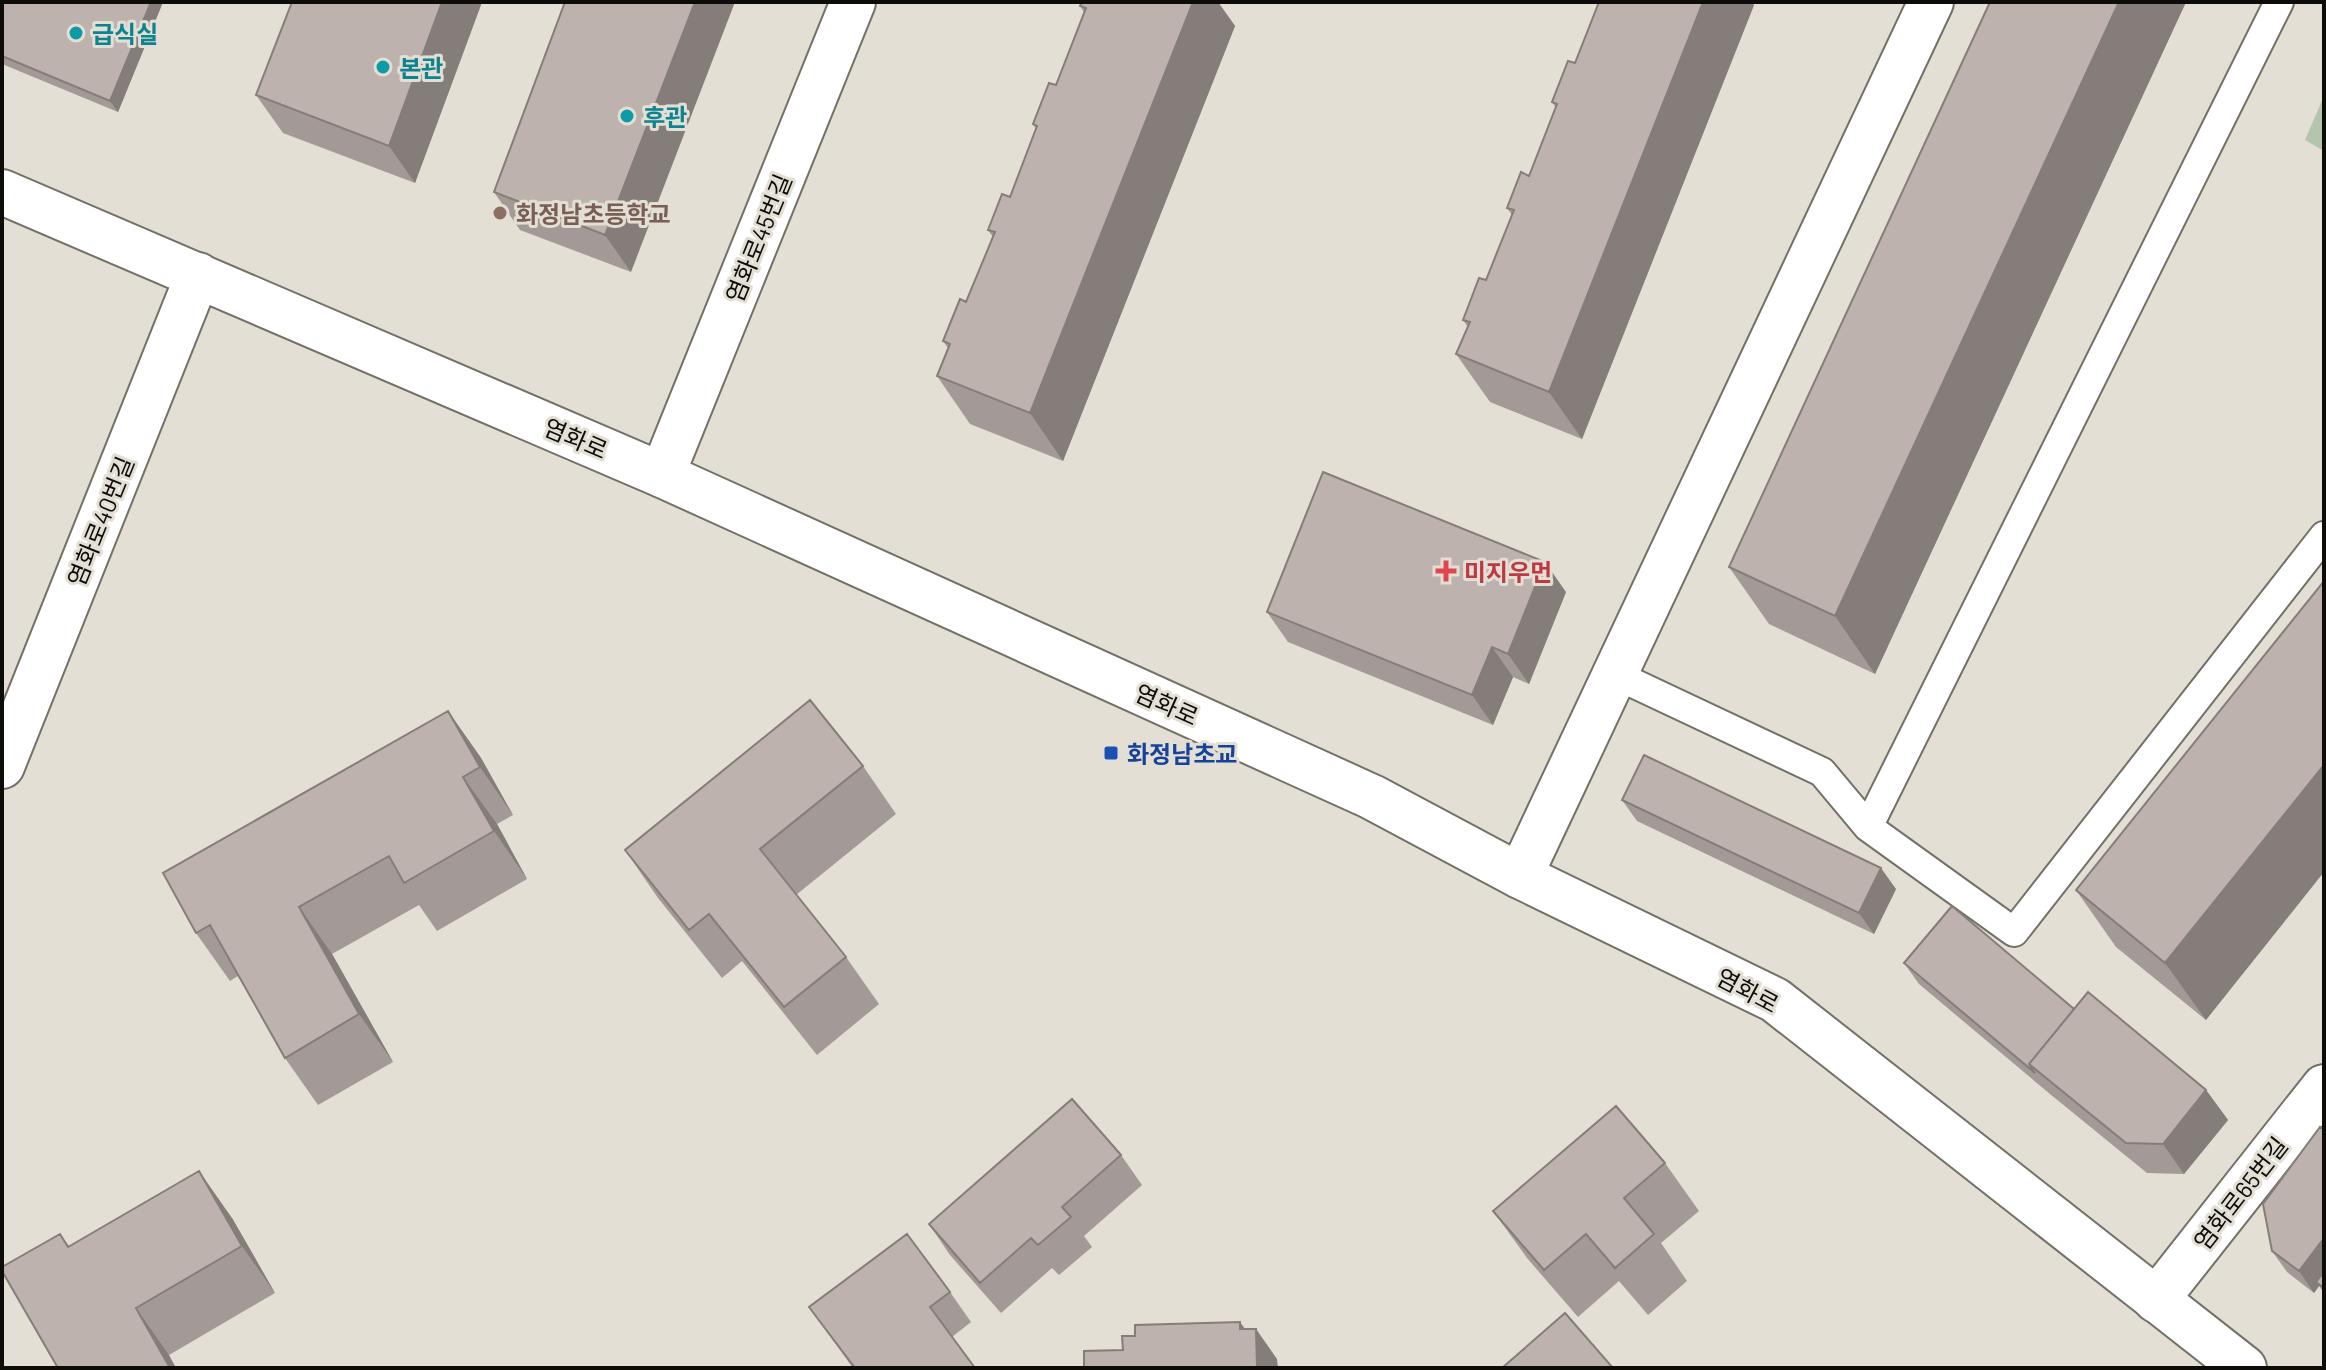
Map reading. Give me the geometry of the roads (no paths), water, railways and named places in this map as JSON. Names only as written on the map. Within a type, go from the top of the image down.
[{"type":"street","name":"염화로45번길","points":[[662,475],[853,2]]},
{"type":"street","points":[[1520,876],[1931,2]]},
{"type":"street","name":"염화로","points":[[2,192],[662,475],[1372,797],[1520,876],[1775,1000],[2244,1368]]},
{"type":"street","name":"염화로40번길","points":[[2,766],[198,275]]},
{"type":"street","name":"염화로65번길","points":[[2156,1300],[2324,1087]]},
{"type":"lane","points":[[1868,827],[2279,2]]},
{"type":"lane","points":[[1616,675],[1822,772],[1868,827],[2014,932],[2324,536]]},
{"type":"place","name":"급식실","points":[[76,33]]},
{"type":"place","name":"본관","points":[[383,67]]},
{"type":"place","name":"후관","points":[[627,116]]},
{"type":"place","name":"화정남초등학교","points":[[500,213]]},
{"type":"place","name":"미지우먼","points":[[1446,571]]},
{"type":"place","name":"화정남초교","points":[[1111,753]]}]
